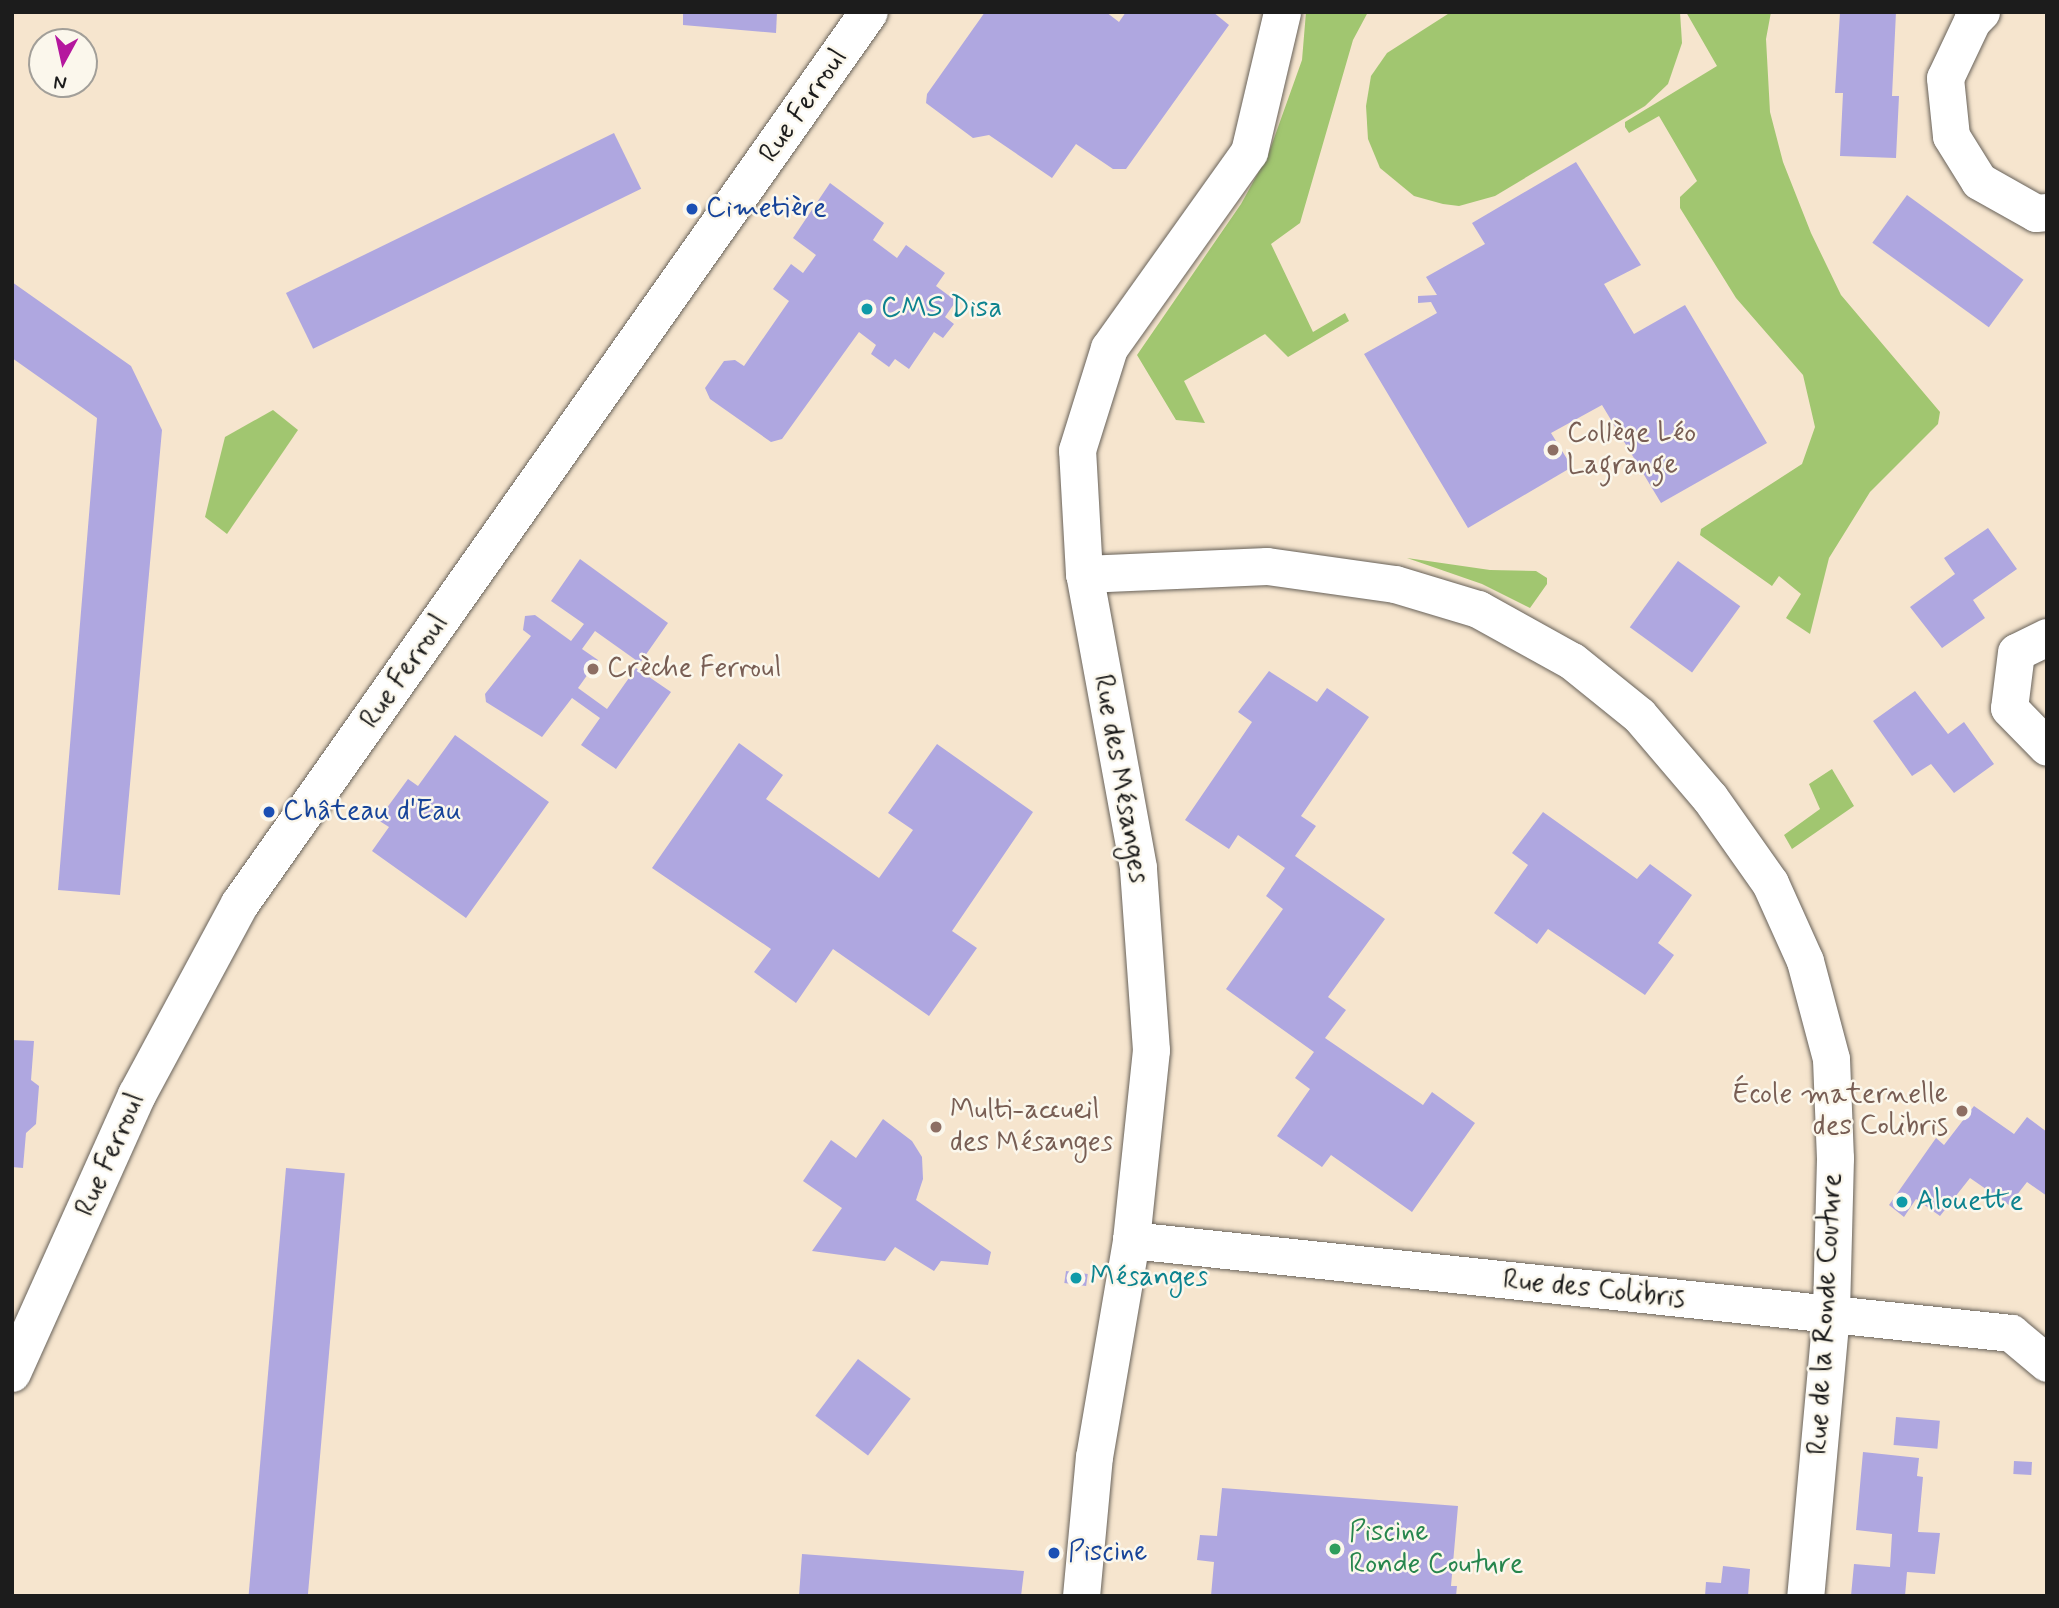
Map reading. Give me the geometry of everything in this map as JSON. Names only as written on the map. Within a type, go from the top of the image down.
[{"type":"street","name":"Rue Ferroul","points":[[12,1373],[137,1095],[240,904],[869,12]]},
{"type":"street","name":"Rue des Mésanges","points":[[1081,1596],[1094,1457],[1131,1240],[1151,1051],[1138,867],[1084,574],[1077,450],[1109,348],[1249,152],[1282,12]]},
{"type":"street","points":[[1981,12],[1972,20],[1945,78],[1951,136],[1979,181],[2036,214],[2047,212]]},
{"type":"street","name":"Rue de la Ronde Couture","points":[[1084,574],[1267,566],[1395,584],[1478,609],[1572,661],[1639,715],[1710,798],[1770,883],[1805,961],[1831,1059],[1835,1158],[1831,1313],[1805,1596]]},
{"type":"street","points":[[2047,637],[2016,652],[2009,708],[2047,747]]},
{"type":"street","name":"Rue des Colibris","points":[[1131,1240],[2011,1333],[2047,1363]]},
{"type":"green space","points":[[1306,12],[1368,12],[1353,40],[1300,223],[1271,244],[1313,332],[1345,313],[1349,321],[1288,357],[1265,334],[1184,381],[1205,423],[1176,420],[1137,355],[1241,204],[1268,155],[1302,60]]},
{"type":"green space","points":[[1451,12],[1680,12],[1682,43],[1668,84],[1645,106],[1495,196],[1459,206],[1443,204],[1414,196],[1380,168],[1368,139],[1366,106],[1371,76],[1387,53]]},
{"type":"green space","points":[[1686,12],[1771,12],[1766,39],[1770,112],[1783,162],[1811,233],[1841,295],[1940,412],[1938,424],[1870,492],[1829,558],[1810,634],[1786,618],[1801,594],[1779,576],[1772,586],[1700,535],[1701,529],[1802,464],[1815,427],[1803,375],[1736,298],[1680,208],[1680,197],[1697,181],[1659,116],[1629,133],[1625,127],[1625,122],[1717,66]]},
{"type":"green space","points":[[273,410],[298,430],[227,534],[205,517],[225,437]]},
{"type":"green space","points":[[1407,558],[1490,570],[1536,571],[1547,578],[1547,584],[1530,608],[1482,584]]},
{"type":"green space","points":[[1832,769],[1854,806],[1792,849],[1784,835],[1820,809],[1809,784]]},
{"type":"building","points":[[683,12],[777,12],[776,33],[683,25]]},
{"type":"building","points":[[985,12],[1106,12],[1119,22],[1126,12],[1213,12],[1229,25],[1126,169],[1113,169],[1076,144],[1052,178],[989,135],[973,138],[926,103],[927,94]]},
{"type":"building","points":[[1840,12],[1896,12],[1892,96],[1899,96],[1896,158],[1840,156],[1843,93],[1835,93]]},
{"type":"building","points":[[614,133],[641,189],[313,349],[286,293]]},
{"type":"building","points":[[1576,162],[1641,265],[1604,284],[1634,334],[1685,305],[1767,443],[1661,503],[1602,405],[1551,433],[1572,467],[1468,528],[1364,354],[1437,313],[1431,302],[1418,303],[1418,296],[1437,295],[1426,277],[1485,244],[1472,223]]},
{"type":"building","name":"CMS Disa","points":[[830,183],[884,223],[873,240],[897,258],[906,245],[945,273],[936,286],[956,301],[945,317],[954,324],[943,338],[934,332],[909,369],[895,359],[889,367],[871,354],[876,345],[859,332],[782,439],[771,442],[710,399],[705,388],[724,361],[735,360],[744,366],[789,301],[773,289],[791,264],[803,273],[816,255],[793,238]]},
{"type":"building","points":[[1907,195],[2023,280],[1989,327],[1872,243]]},
{"type":"building","points":[[12,282],[131,366],[162,430],[120,895],[58,890],[97,418],[12,358]]},
{"type":"building","points":[[1988,528],[2017,569],[1973,600],[1985,618],[1942,648],[1910,607],[1955,574],[1944,558]]},
{"type":"building","points":[[580,559],[668,623],[640,663],[595,631],[582,649],[598,660],[578,688],[607,709],[636,668],[671,692],[616,769],[581,745],[600,718],[572,698],[542,737],[486,702],[485,694],[531,636],[523,630],[525,616],[535,615],[571,641],[584,624],[551,601]]},
{"type":"building","points":[[1678,561],[1740,606],[1692,673],[1630,627]]},
{"type":"building","points":[[1269,671],[1317,702],[1327,688],[1369,717],[1301,816],[1316,826],[1295,856],[1385,919],[1328,997],[1346,1010],[1325,1038],[1423,1105],[1432,1092],[1475,1123],[1412,1212],[1331,1155],[1322,1167],[1277,1136],[1310,1089],[1295,1078],[1314,1052],[1226,989],[1283,909],[1266,896],[1285,868],[1238,835],[1229,849],[1185,820],[1252,722],[1238,712]]},
{"type":"building","points":[[1915,691],[1948,734],[1964,722],[1994,764],[1954,793],[1931,764],[1912,776],[1873,721]]},
{"type":"building","points":[[455,735],[549,802],[466,918],[372,851],[389,827],[378,820],[408,779],[418,786]]},
{"type":"building","points":[[739,743],[783,775],[766,799],[879,878],[913,830],[888,813],[937,744],[1033,812],[952,931],[977,948],[929,1016],[833,949],[796,1003],[754,972],[771,949],[652,868]]},
{"type":"building","points":[[1543,812],[1637,879],[1650,864],[1692,895],[1658,943],[1674,955],[1645,995],[1548,929],[1537,944],[1494,913],[1528,865],[1512,853]]},
{"type":"building","points":[[12,1040],[34,1041],[31,1080],[39,1086],[36,1124],[26,1133],[23,1168],[12,1167]]},
{"type":"building","points":[[1974,1106],[2014,1134],[2027,1117],[2047,1132],[2047,1196],[2027,1182],[2009,1205],[1970,1178],[1940,1216],[1916,1199],[1904,1217],[1889,1205],[1936,1138],[1944,1145]]},
{"type":"building","points":[[883,1119],[912,1141],[922,1157],[923,1179],[916,1200],[991,1252],[988,1265],[941,1261],[934,1271],[895,1247],[885,1261],[812,1251],[842,1208],[803,1181],[831,1140],[856,1158]]},
{"type":"building","points":[[286,1168],[345,1173],[308,1596],[249,1596]]},
{"type":"building","name":"Mésanges","points":[[1066,1271],[1088,1274],[1086,1286],[1064,1283]]},
{"type":"building","points":[[858,1359],[911,1399],[868,1455],[815,1416]]},
{"type":"building","points":[[1896,1417],[1940,1421],[1937,1449],[1894,1445]]},
{"type":"building","points":[[1863,1452],[1919,1458],[1917,1476],[1923,1477],[1918,1532],[1940,1533],[1935,1574],[1907,1572],[1905,1596],[1851,1596],[1854,1564],[1890,1567],[1892,1534],[1856,1530]]},
{"type":"building","points":[[2014,1461],[2032,1462],[2031,1475],[2013,1474]]},
{"type":"building","name":"Piscine Ronde Couture","points":[[1222,1488],[1458,1506],[1451,1586],[1457,1586],[1456,1596],[1211,1596],[1214,1562],[1197,1560],[1200,1535],[1217,1536]]},
{"type":"building","points":[[802,1554],[1024,1571],[1021,1596],[799,1596]]},
{"type":"building","points":[[1723,1566],[1750,1569],[1748,1596],[1705,1596],[1706,1582],[1721,1583]]},
{"type":"place","name":"Cimetière","points":[[692,209]]},
{"type":"place","name":"CMS Disa","points":[[867,309]]},
{"type":"place","name":"Collège Léo Lagrange","points":[[1553,450]]},
{"type":"place","name":"Crèche Ferroul","points":[[593,669]]},
{"type":"place","name":"Château d'Eau","points":[[269,812]]},
{"type":"place","name":"École maternelle des Colibris","points":[[1962,1111]]},
{"type":"place","name":"Multi-accueil des Mésanges","points":[[936,1127]]},
{"type":"place","name":"Alouette","points":[[1902,1202]]},
{"type":"place","name":"Mésanges","points":[[1076,1278]]},
{"type":"place","name":"Piscine Ronde Couture","points":[[1335,1549]]},
{"type":"place","name":"Piscine","points":[[1054,1553]]}]
